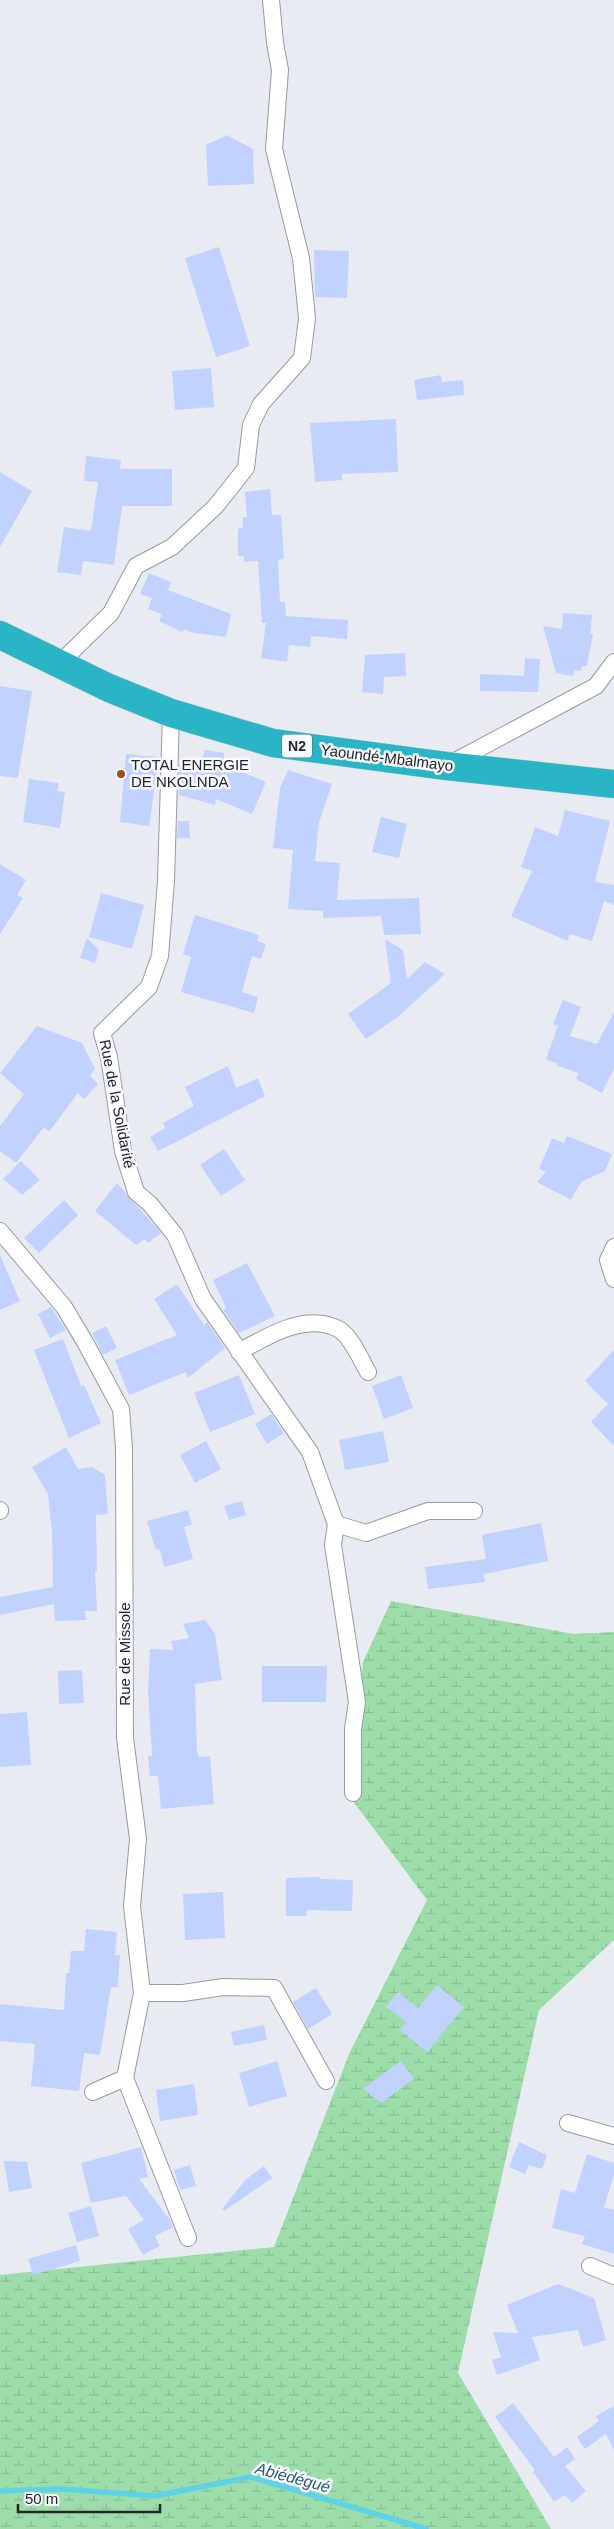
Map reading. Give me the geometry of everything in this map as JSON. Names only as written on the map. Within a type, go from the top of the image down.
[{"type":"highway","name":"Yaoundé-Mbalmayo","points":[[0,635],[109,688],[171,713],[274,743],[446,766],[614,784]]},
{"type":"street","points":[[59,664],[111,613],[136,566],[172,548],[215,507],[246,468],[251,425],[261,404],[302,358],[307,318],[301,258],[274,149],[280,70],[275,43],[271,0]]},
{"type":"street","points":[[446,766],[596,686],[614,662]]},
{"type":"street","name":"Rue de la Solidarité","points":[[171,713],[166,881],[160,956],[150,987],[102,1033],[109,1057],[123,1151],[136,1192],[150,1204],[175,1235],[203,1299],[310,1452],[336,1524]]},
{"type":"street","name":"Rue de Missole","points":[[0,1231],[64,1307],[121,1409],[124,1448],[125,1738],[138,1839],[132,1906],[142,1993],[125,2078]]},
{"type":"street","points":[[614,1247],[608,1260],[614,1279]]},
{"type":"street","points":[[239,1352],[291,1327],[321,1324],[341,1331],[368,1372]]},
{"type":"street","points":[[353,1793],[353,1729],[357,1702],[333,1545],[336,1524],[366,1533],[428,1511],[474,1511]]},
{"type":"street","points":[[142,1993],[183,1993],[223,1987],[274,1988],[326,2081]]},
{"type":"street","points":[[93,2092],[125,2078],[188,2238]]},
{"type":"street","points":[[568,2123],[614,2136]]},
{"type":"street","points":[[590,2266],[614,2276]]},
{"type":"green space","points":[[391,1601],[574,1634],[614,1632],[614,1940],[539,2010],[458,2373],[551,2529],[0,2529],[0,2275],[274,2247],[349,2054],[427,1900],[350,1797],[363,1662]]},
{"type":"building","points":[[227,135],[253,149],[254,184],[208,186],[206,145]]},
{"type":"building","points":[[219,247],[250,346],[216,357],[185,258]]},
{"type":"building","points":[[314,250],[349,251],[347,298],[315,297]]},
{"type":"building","points":[[211,368],[214,407],[175,410],[172,371]]},
{"type":"building","points":[[441,375],[442,382],[463,380],[464,395],[417,400],[414,380]]},
{"type":"building","points":[[396,419],[398,472],[342,474],[342,480],[315,482],[310,423]]},
{"type":"building","points":[[86,456],[121,460],[120,469],[172,469],[172,506],[122,506],[114,565],[83,561],[81,575],[57,572],[64,527],[91,531],[98,482],[84,481]]},
{"type":"building","points":[[0,472],[32,491],[0,547]]},
{"type":"building","points":[[270,489],[272,515],[281,515],[284,559],[278,560],[280,602],[285,602],[286,616],[348,620],[347,639],[311,636],[310,647],[289,645],[287,662],[261,658],[266,623],[262,623],[258,561],[245,562],[243,556],[238,556],[238,529],[243,527],[243,517],[247,517],[245,492]]},
{"type":"building","points":[[149,573],[171,582],[168,590],[231,614],[226,637],[194,633],[184,629],[182,632],[159,621],[162,614],[148,609],[152,598],[140,594]]},
{"type":"building","points":[[563,613],[592,615],[590,634],[593,634],[587,666],[582,666],[581,671],[574,670],[573,676],[556,673],[543,626],[562,629]]},
{"type":"building","points":[[405,653],[406,676],[384,677],[383,694],[362,692],[365,655]]},
{"type":"building","points":[[525,658],[540,659],[538,692],[480,691],[480,674],[524,676]]},
{"type":"building","points":[[0,686],[32,691],[18,778],[0,776]]},
{"type":"building","points":[[205,750],[224,753],[223,764],[266,782],[252,814],[216,799],[215,805],[179,795],[179,764],[199,769]]},
{"type":"building","points":[[126,754],[159,757],[149,826],[120,822]]},
{"type":"building","points":[[288,770],[332,784],[319,822],[315,861],[340,863],[337,900],[419,898],[421,934],[384,935],[381,916],[323,918],[323,911],[288,909],[293,850],[273,848],[280,788]]},
{"type":"building","points":[[29,779],[59,783],[57,791],[65,792],[60,828],[23,822]]},
{"type":"building","points":[[565,810],[610,821],[595,882],[614,885],[614,905],[604,901],[592,941],[570,934],[567,941],[511,916],[532,871],[521,867],[535,827],[558,836]]},
{"type":"building","points":[[381,817],[407,824],[399,858],[372,852]]},
{"type":"building","points":[[178,821],[189,821],[190,838],[177,838]]},
{"type":"building","points":[[0,864],[26,880],[17,895],[23,898],[0,934]]},
{"type":"building","points":[[101,893],[144,905],[132,949],[89,937]]},
{"type":"building","points":[[195,915],[259,935],[257,941],[266,944],[261,959],[252,956],[242,992],[258,997],[254,1013],[181,992],[191,957],[183,954]]},
{"type":"building","points":[[87,938],[99,950],[95,963],[80,958]]},
{"type":"building","points":[[385,939],[403,950],[407,979],[425,962],[445,974],[399,1016],[366,1039],[348,1014],[391,983]]},
{"type":"building","points":[[563,1000],[581,1007],[570,1036],[597,1044],[614,1012],[614,1068],[602,1093],[576,1079],[579,1073],[557,1066],[558,1064],[546,1059],[558,1026],[553,1024]]},
{"type":"building","points":[[37,1026],[82,1043],[95,1069],[90,1076],[98,1084],[84,1099],[78,1093],[49,1132],[44,1127],[16,1163],[0,1151],[0,1126],[24,1094],[0,1073]]},
{"type":"building","points":[[228,1066],[236,1088],[258,1078],[265,1096],[158,1151],[150,1137],[165,1128],[163,1123],[194,1106],[185,1087]]},
{"type":"building","points":[[567,1136],[612,1154],[605,1171],[581,1182],[571,1200],[537,1182],[546,1172],[539,1169],[552,1138],[564,1143]]},
{"type":"building","points":[[224,1149],[245,1180],[221,1196],[200,1165]]},
{"type":"building","points":[[21,1161],[40,1180],[22,1195],[3,1179]]},
{"type":"building","points":[[117,1183],[161,1233],[148,1243],[145,1239],[136,1245],[95,1211]]},
{"type":"building","points":[[64,1200],[78,1215],[39,1253],[24,1238]]},
{"type":"building","points":[[0,1255],[20,1301],[0,1310]]},
{"type":"building","points":[[247,1263],[275,1316],[239,1333],[223,1310],[226,1308],[213,1280]]},
{"type":"building","points":[[177,1284],[204,1325],[207,1322],[225,1348],[188,1378],[186,1372],[129,1395],[115,1360],[177,1335],[154,1299]]},
{"type":"building","points":[[51,1307],[66,1330],[50,1338],[38,1314]]},
{"type":"building","points":[[106,1326],[117,1348],[103,1355],[92,1333]]},
{"type":"building","points":[[63,1339],[81,1386],[84,1385],[101,1423],[69,1438],[34,1350]]},
{"type":"building","points":[[614,1350],[614,1446],[591,1422],[608,1404],[585,1381]]},
{"type":"building","points":[[239,1375],[255,1414],[210,1432],[194,1393]]},
{"type":"building","points":[[401,1375],[413,1408],[384,1419],[372,1386]]},
{"type":"building","points":[[271,1414],[284,1433],[267,1444],[255,1424]]},
{"type":"building","points":[[383,1431],[389,1462],[345,1470],[339,1440]]},
{"type":"building","points":[[206,1441],[221,1469],[195,1483],[180,1455]]},
{"type":"building","points":[[66,1447],[78,1469],[92,1467],[105,1475],[108,1514],[96,1515],[97,1571],[95,1571],[97,1611],[85,1611],[86,1620],[55,1621],[54,1604],[0,1615],[0,1597],[53,1587],[52,1533],[48,1494],[32,1467]]},
{"type":"building","points":[[242,1501],[246,1515],[229,1520],[224,1506]]},
{"type":"building","points":[[188,1510],[192,1525],[184,1527],[193,1559],[164,1567],[160,1550],[155,1548],[147,1521]]},
{"type":"building","points":[[541,1523],[548,1561],[484,1574],[485,1582],[428,1589],[425,1567],[486,1559],[482,1535]]},
{"type":"building","points":[[205,1620],[215,1634],[222,1680],[195,1684],[197,1752],[199,1757],[210,1756],[214,1804],[161,1809],[158,1776],[150,1776],[148,1756],[152,1756],[148,1691],[150,1649],[173,1650],[171,1641],[189,1638],[183,1624]]},
{"type":"building","points":[[262,1666],[327,1666],[326,1702],[262,1702]]},
{"type":"building","points":[[82,1670],[84,1703],[59,1704],[58,1671]]},
{"type":"building","points":[[27,1712],[31,1765],[0,1767],[0,1714]]},
{"type":"building","points":[[320,1877],[320,1879],[353,1880],[352,1911],[307,1910],[306,1916],[286,1916],[286,1878]]},
{"type":"building","points":[[223,1892],[225,1938],[185,1940],[183,1894]]},
{"type":"building","points":[[86,1929],[117,1932],[115,1955],[120,1955],[118,1987],[111,1987],[100,2055],[84,2053],[79,2091],[31,2086],[35,2044],[0,2041],[0,2004],[64,2010],[66,1973],[69,1973],[71,1951],[84,1951]]},
{"type":"building","points":[[437,1985],[464,2007],[427,2052],[400,2030],[406,2022],[386,2007],[398,1992],[418,2008]]},
{"type":"building","points":[[316,1988],[332,2014],[308,2029],[293,2002]]},
{"type":"building","points":[[264,2025],[267,2040],[234,2046],[231,2032]]},
{"type":"building","points":[[277,2061],[287,2096],[249,2107],[239,2073]]},
{"type":"building","points":[[401,2061],[414,2079],[381,2103],[363,2089]]},
{"type":"building","points":[[194,2084],[198,2115],[160,2121],[156,2090]]},
{"type":"building","points":[[519,2142],[547,2155],[542,2169],[529,2165],[525,2174],[509,2167]]},
{"type":"building","points":[[141,2147],[148,2177],[139,2179],[170,2220],[173,2227],[155,2236],[160,2246],[143,2255],[128,2229],[144,2220],[126,2196],[91,2203],[81,2163]]},
{"type":"building","points":[[587,2154],[614,2163],[614,2175],[604,2207],[614,2210],[614,2254],[582,2244],[585,2236],[552,2228],[561,2189],[575,2193]]},
{"type":"building","points":[[4,2161],[27,2162],[32,2188],[9,2192]]},
{"type":"building","points":[[190,2165],[196,2186],[180,2190],[174,2170]]},
{"type":"building","points":[[264,2166],[272,2178],[224,2211],[222,2209],[246,2179]]},
{"type":"building","points":[[91,2206],[99,2236],[77,2242],[68,2213]]},
{"type":"building","points":[[76,2245],[80,2261],[33,2275],[28,2259]]},
{"type":"building","points":[[558,2284],[594,2298],[606,2340],[583,2347],[578,2330],[532,2337],[540,2360],[497,2375],[492,2360],[501,2357],[493,2332],[518,2333],[507,2305]]},
{"type":"building","points":[[513,2403],[554,2457],[567,2447],[575,2459],[565,2466],[586,2491],[572,2503],[565,2495],[554,2502],[533,2472],[535,2470],[495,2417]]},
{"type":"building","points":[[614,2406],[614,2450],[606,2434],[585,2449],[577,2437],[599,2421],[596,2416]]},
{"type":"waterway","name":"Abiédégué","points":[[0,2491],[61,2489],[155,2496],[251,2477],[426,2529]]},
{"type":"place","name":"TOTAL ENERGIE DE NKOLNDA","points":[[121,774]]}]
